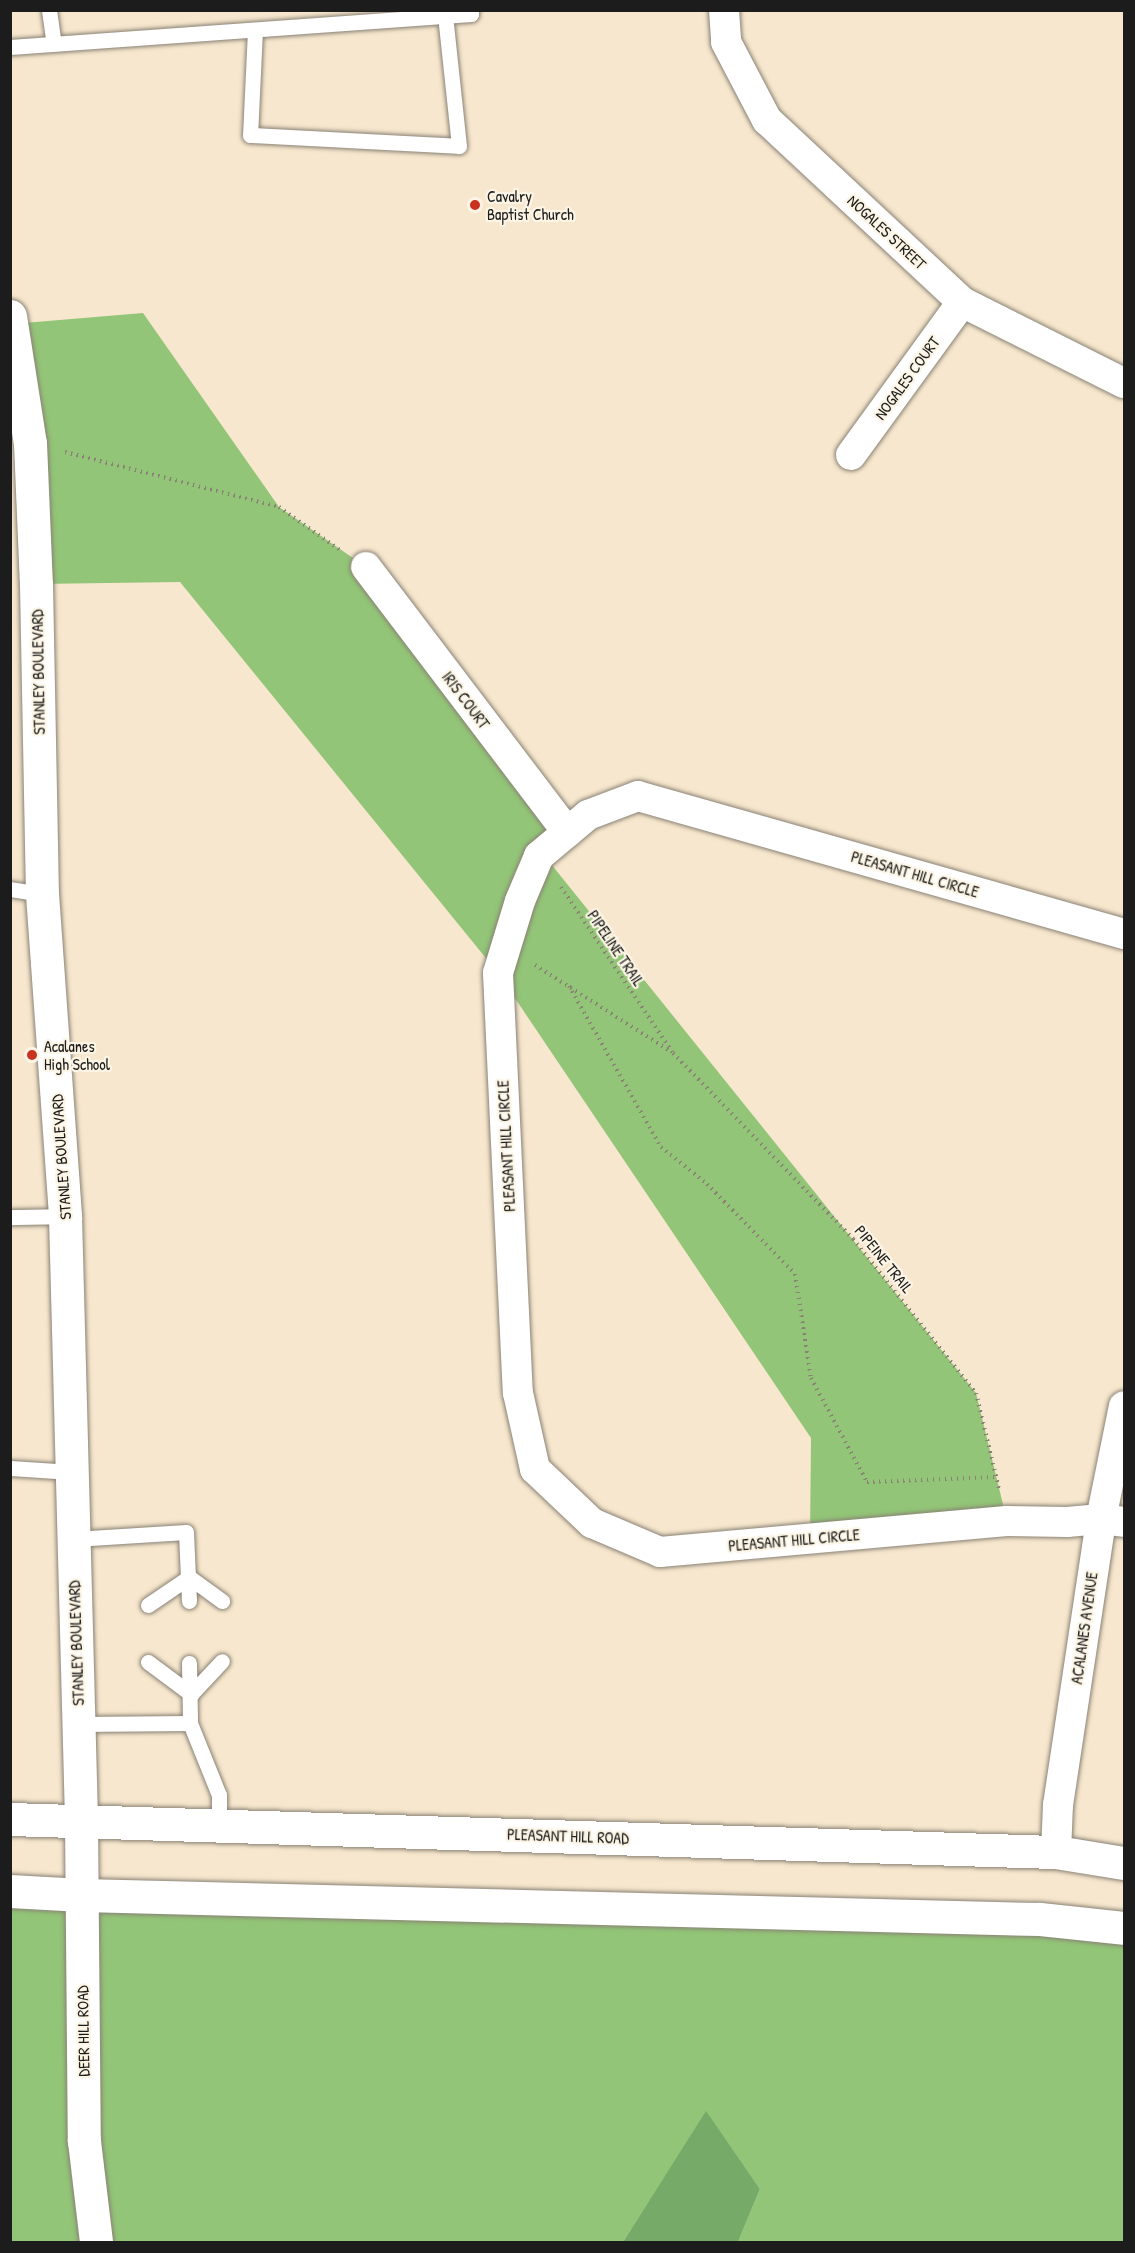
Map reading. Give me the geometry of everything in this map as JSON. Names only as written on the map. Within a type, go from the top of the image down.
[{"type":"main road","name":"STANLEY BOULEVARD","points":[[10,316],[36,584],[42,894],[65,1216],[81,1820]]},
{"type":"main road","name":"PLEASANT HILL ROAD","points":[[10,1819],[1056,1852],[1125,1863]]},
{"type":"main road","name":"DEER HILL ROAD","points":[[81,1820],[84,2141],[96,2242]]},
{"type":"main road","points":[[10,1891],[82,1895],[1040,1919],[1125,1928]]},
{"type":"street","name":"NOGALES STREET","points":[[724,10],[726,42],[766,120],[962,302],[1125,383]]},
{"type":"street","name":"NOGALES COURT","points":[[852,455],[962,302]]},
{"type":"street","name":"IRIS COURT","points":[[366,567],[567,832]]},
{"type":"street","name":"PLEASANT HILL CIRCLE","points":[[1113,1520],[1007,1521],[660,1552],[592,1523],[535,1468],[518,1393],[498,973],[520,901],[539,856],[588,815],[638,796],[1125,934]]},
{"type":"street","name":"ACALANES AVENUE","points":[[1056,1852],[1058,1805],[1113,1520],[1125,1406]]},
{"type":"lane","points":[[49,10],[54,44]]},
{"type":"lane","points":[[10,47],[471,14],[471,10]]},
{"type":"lane","points":[[255,30],[250,135],[459,146],[445,16]]},
{"type":"lane","points":[[10,889],[42,894]]},
{"type":"lane","points":[[10,1217],[65,1216]]},
{"type":"lane","points":[[10,1468],[72,1472]]},
{"type":"lane","points":[[74,1539],[186,1532],[189,1601]]},
{"type":"lane","points":[[189,1577],[222,1600]]},
{"type":"lane","points":[[148,1605],[189,1577]]},
{"type":"lane","points":[[191,1694],[222,1661]]},
{"type":"lane","points":[[148,1662],[191,1694]]},
{"type":"lane","points":[[189,1663],[190,1723],[219,1795],[219,1824]]},
{"type":"lane","points":[[78,1724],[190,1723]]},
{"type":"path","points":[[20,435],[279,507],[366,567]]},
{"type":"path","name":"PIPELINE TRAIL","points":[[539,856],[674,1053]]},
{"type":"path","points":[[506,946],[674,1053]]},
{"type":"path","points":[[569,986],[661,1147],[707,1184],[795,1274],[811,1378],[867,1482],[996,1477]]},
{"type":"path","name":"PIPEINE TRAIL","points":[[674,1053],[853,1239],[976,1393],[1007,1521]]},
{"type":"green space","points":[[143,313],[279,507],[366,567],[567,832],[543,854],[976,1393],[1007,1521],[810,1539],[811,1438],[498,973],[180,582],[36,584],[30,443],[11,427],[10,316],[12,324]]},
{"type":"green space","points":[[10,1891],[1040,1919],[1124,1943],[1124,2242],[738,2242],[760,2189],[706,2112],[623,2242],[11,2242]]},
{"type":"green space","points":[[706,2111],[760,2189],[738,2242],[623,2242]]},
{"type":"place","name":"Cavalry Baptist Church","points":[[475,205]]},
{"type":"place","name":"Acalanes High School","points":[[32,1055]]}]
